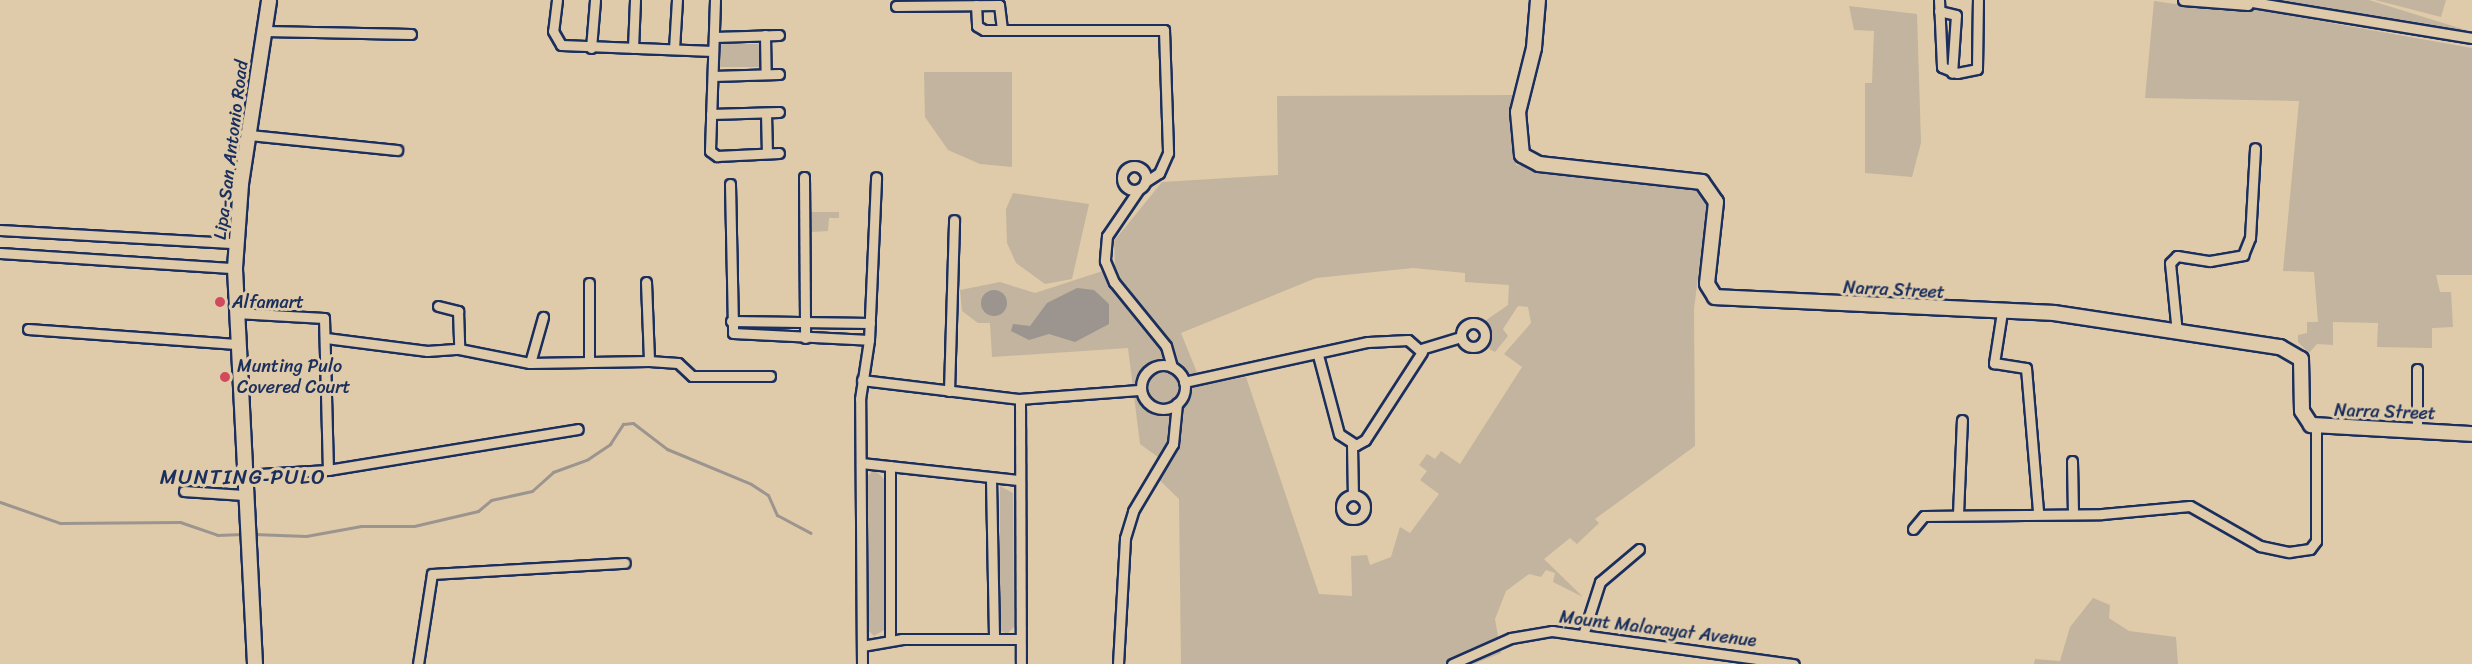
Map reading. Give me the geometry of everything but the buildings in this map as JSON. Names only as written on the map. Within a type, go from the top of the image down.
[{"type":"street","name":"Lipa-San Antonio Road","points":[[255,664],[243,495],[235,268],[249,135],[269,0]]},
{"type":"street","points":[[557,0],[556,42],[591,48],[713,51]]},
{"type":"street","points":[[591,48],[595,0]]},
{"type":"street","points":[[633,48],[635,0]]},
{"type":"street","points":[[674,49],[677,0]]},
{"type":"street","points":[[715,0],[711,154],[779,153]]},
{"type":"street","name":"Narra Street","points":[[1538,0],[1534,48],[1518,112],[1521,155],[1539,164],[1702,182],[1716,202],[1707,284],[1715,297],[2086,317],[2296,352],[2303,366],[2302,411],[2316,427],[2472,434]]},
{"type":"street","points":[[1939,0],[1942,67],[1952,73],[1977,69],[1978,0]]},
{"type":"street","points":[[2183,0],[2259,6],[2472,38]]},
{"type":"street","points":[[2240,0],[2259,6]]},
{"type":"street","points":[[976,5],[977,26],[1002,30],[1164,30],[1168,153],[1159,173],[1142,186],[1107,236],[1105,261],[1114,282],[1166,346],[1172,368],[1184,382]]},
{"type":"street","points":[[897,6],[1002,6],[1002,30]]},
{"type":"street","points":[[1939,11],[1956,15],[1952,73]]},
{"type":"street","points":[[265,31],[411,34]]},
{"type":"street","points":[[2418,31],[2472,44]]},
{"type":"street","points":[[765,35],[766,74]]},
{"type":"street","points":[[714,37],[779,35]]},
{"type":"street","points":[[713,76],[778,74]]},
{"type":"street","points":[[711,114],[779,112]]},
{"type":"street","points":[[766,113],[767,153]]},
{"type":"street","points":[[249,135],[397,150]]},
{"type":"street","points":[[2177,333],[2170,263],[2177,256],[2210,261],[2242,255],[2250,238],[2255,148]]},
{"type":"street","points":[[804,177],[805,338]]},
{"type":"street","points":[[862,664],[862,380],[869,340],[876,177]]},
{"type":"street","points":[[730,184],[731,321],[740,336],[869,340]]},
{"type":"street","points":[[949,391],[954,220]]},
{"type":"street","points":[[0,230],[236,243]]},
{"type":"street","points":[[0,253],[235,268]]},
{"type":"street","points":[[646,282],[649,361]]},
{"type":"street","points":[[588,283],[589,362]]},
{"type":"street","points":[[438,306],[458,311],[459,349]]},
{"type":"street","points":[[236,312],[315,314],[324,318],[328,470]]},
{"type":"street","points":[[2002,312],[1994,363],[2026,368],[2038,512]]},
{"type":"street","points":[[530,363],[543,317]]},
{"type":"street","points":[[731,321],[870,323]]},
{"type":"street","points":[[28,329],[239,344]]},
{"type":"street","points":[[1184,382],[1404,340],[1420,349],[1461,337]]},
{"type":"street","points":[[326,338],[427,351],[459,349],[530,363],[649,361],[678,363],[692,376],[770,376]]},
{"type":"street","points":[[1352,445],[1365,440],[1420,361],[1420,349]]},
{"type":"street","points":[[1318,355],[1339,434],[1352,445],[1353,495]]},
{"type":"street","points":[[1141,390],[1149,370],[1172,368]]},
{"type":"street","points":[[2417,369],[2417,432]]},
{"type":"street","points":[[862,380],[1020,399],[1141,390]]},
{"type":"street","points":[[1118,664],[1125,538],[1133,511],[1173,444],[1177,403],[1184,382]]},
{"type":"street","points":[[1141,390],[1153,407],[1177,403]]},
{"type":"street","points":[[1020,399],[1018,480],[1021,664]]},
{"type":"street","points":[[1958,514],[1962,420]]},
{"type":"street","points":[[1913,528],[1924,516],[2073,513],[2190,506],[2260,546],[2289,552],[2310,549],[2316,541],[2316,427]]},
{"type":"street","points":[[243,475],[328,470],[578,429]]},
{"type":"street","points":[[2072,461],[2073,513]]},
{"type":"street","points":[[861,463],[991,479],[1018,480]]},
{"type":"street","points":[[890,466],[890,640]]},
{"type":"street","points":[[991,479],[994,639]]},
{"type":"street","points":[[184,491],[243,495]]},
{"type":"street","points":[[1583,635],[1600,582],[1639,549]]},
{"type":"street","points":[[418,664],[432,574],[625,563]]},
{"type":"street","name":"Mount Malarayat Avenue","points":[[1452,664],[1528,633],[1583,635],[1794,664]]},
{"type":"street","points":[[862,646],[890,640],[1020,639]]},
{"type":"shaded area","points":[[2268,0],[2369,0],[2472,32],[2391,20]]},
{"type":"shaded area","points":[[2375,0],[2446,0],[2441,17]]},
{"type":"shaded area","points":[[2154,1],[2225,11],[2253,9],[2472,48],[2472,275],[2436,275],[2440,292],[2451,292],[2453,327],[2432,328],[2432,348],[2377,347],[2378,323],[2333,322],[2333,345],[2317,344],[2309,353],[2298,342],[2298,335],[2307,333],[2307,322],[2318,322],[2314,272],[2283,271],[2299,101],[2145,98]]},
{"type":"shaded area","points":[[1849,6],[1917,14],[1921,143],[1912,177],[1865,173],[1865,83],[1872,83],[1874,31],[1854,30]]},
{"type":"shaded area","points":[[718,44],[762,44],[762,67],[718,67]]},
{"type":"shaded area","points":[[924,72],[1012,72],[1012,167],[980,164],[948,150],[925,117]]},
{"type":"shaded area","points":[[1512,95],[1516,165],[1695,185],[1708,198],[1694,309],[1695,446],[1595,519],[1599,523],[1577,544],[1570,538],[1544,559],[1583,597],[1553,582],[1555,573],[1546,570],[1541,577],[1529,574],[1506,591],[1495,619],[1501,653],[1474,664],[1181,664],[1179,499],[1149,470],[1158,457],[1140,444],[1128,348],[992,357],[990,323],[978,323],[962,311],[960,290],[1000,282],[1035,293],[1115,267],[1114,241],[1162,182],[1278,175],[1277,96]],"holes":[[[1413,268],[1465,273],[1465,282],[1509,285],[1508,305],[1485,321],[1492,333],[1489,349],[1495,352],[1508,336],[1503,329],[1518,306],[1528,307],[1531,323],[1504,354],[1522,367],[1460,464],[1441,451],[1435,459],[1427,454],[1419,465],[1427,471],[1420,480],[1439,494],[1410,533],[1400,527],[1391,557],[1370,565],[1367,555],[1351,556],[1352,596],[1319,594],[1246,377],[1202,385],[1181,333],[1316,278]]]},
{"type":"shaded area","points":[[1013,193],[1089,204],[1072,279],[1045,284],[1016,263],[1007,243],[1006,209]]},
{"type":"shaded area","points":[[811,212],[839,212],[839,218],[829,218],[828,231],[811,232]]},
{"type":"shaded area","points":[[1077,288],[1094,290],[1109,304],[1109,324],[1075,342],[1049,334],[1029,340],[1011,331],[1013,324],[1030,326],[1047,303]]},
{"type":"shaded area","points":[[994,290],[1003,294],[1007,303],[1003,312],[994,316],[985,312],[981,303],[985,294]]},
{"type":"shaded area","points":[[874,469],[884,479],[884,630],[874,636],[868,630],[867,477]]},
{"type":"shaded area","points":[[1000,486],[1013,493],[1014,627],[1007,634],[999,630]]},
{"type":"shaded area","points":[[2093,598],[2110,605],[2109,618],[2129,631],[2176,637],[2178,664],[2034,664],[2035,659],[2060,661],[2070,627]]},
{"type":"waterway","points":[[253,534],[306,536],[361,526],[414,526],[478,511],[491,500],[532,491],[553,472],[588,459],[610,444],[623,424],[633,423],[667,449],[751,484],[768,495],[777,515],[811,533]]},
{"type":"waterway","points":[[0,502],[60,523],[180,522],[217,535],[243,534]]},
{"type":"place","name":"Alfamart","points":[[220,302]]},
{"type":"place","name":"Munting Pulo Covered Court","points":[[225,377]]},
{"type":"district","name":"MUNTING PULO","points":[[243,477]]}]
